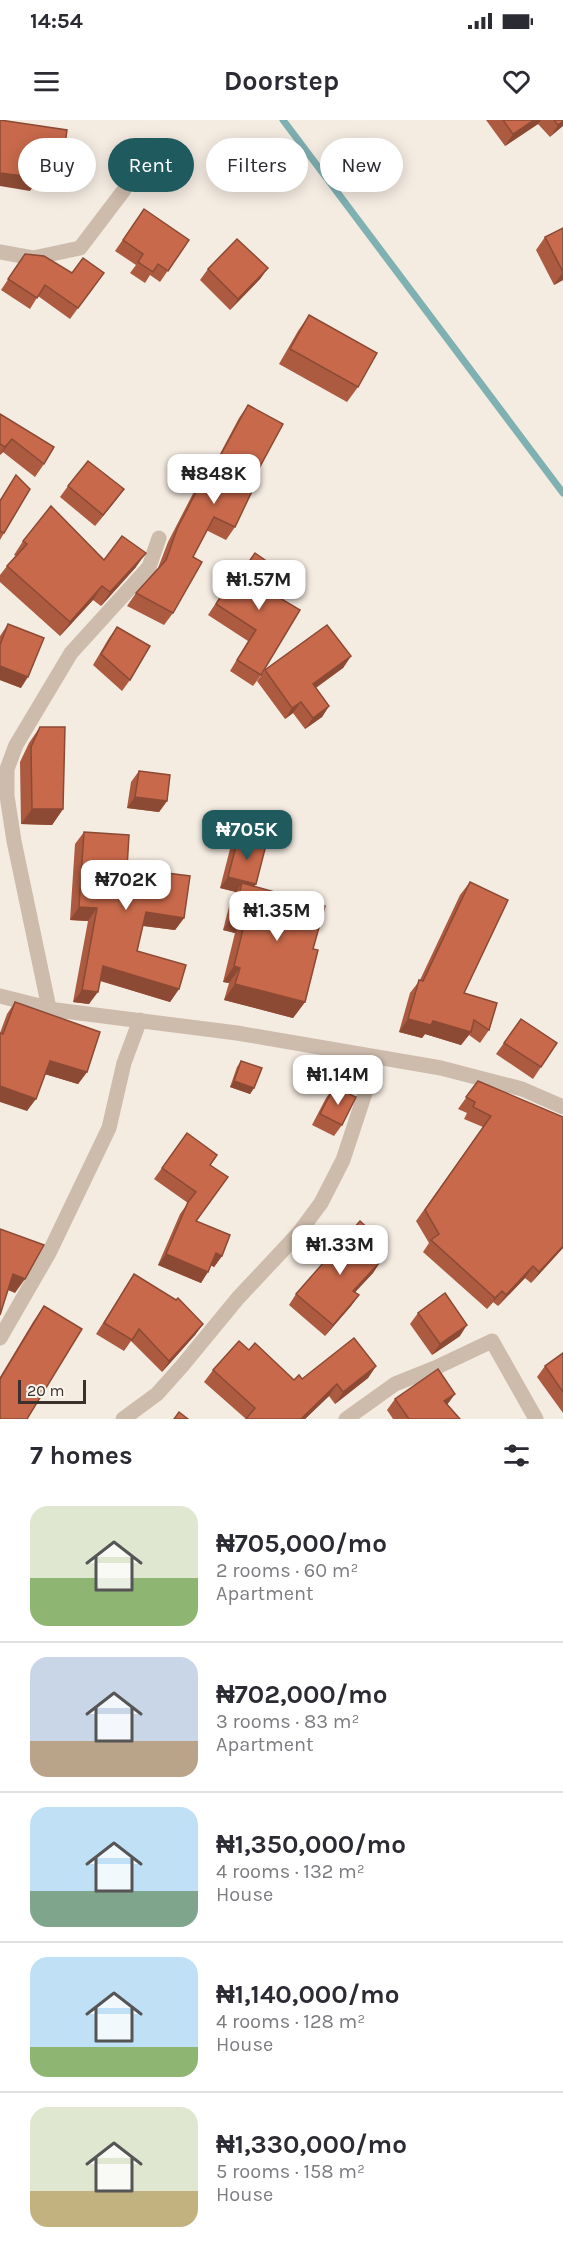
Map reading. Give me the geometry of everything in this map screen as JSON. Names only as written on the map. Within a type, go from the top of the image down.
[{"type":"street","points":[[0,252],[33,258],[80,248],[122,192]]},
{"type":"street","points":[[49,1008],[14,841],[7,796],[7,769],[16,745],[71,653],[148,567],[159,538]]},
{"type":"street","points":[[0,996],[49,1008],[237,1033],[441,1068],[522,1089],[563,1107]]},
{"type":"street","points":[[0,1338],[49,1253],[109,1128],[124,1063],[140,1020]]},
{"type":"street","points":[[123,1419],[157,1394],[238,1298],[298,1234],[321,1203],[343,1161],[377,1057]]},
{"type":"street","points":[[346,1419],[395,1384],[492,1341],[536,1419]]},
{"type":"building","points":[[0,120],[67,130],[66,138],[18,138],[18,175],[0,173]]},
{"type":"building","points":[[503,120],[534,120],[513,134]]},
{"type":"building","points":[[554,120],[563,120],[563,121],[558,125]]},
{"type":"building","points":[[144,209],[189,240],[168,271],[158,264],[153,272],[138,262],[143,254],[123,240]]},
{"type":"building","points":[[563,228],[563,272],[545,237]]},
{"type":"building","points":[[237,239],[268,268],[238,299],[208,269]]},
{"type":"building","points":[[25,254],[44,256],[72,273],[83,258],[104,273],[78,308],[45,285],[37,298],[8,279]]},
{"type":"building","points":[[309,315],[377,353],[358,387],[290,349]]},
{"type":"building","points":[[248,405],[283,424],[250,485],[254,487],[235,527],[214,517],[193,557],[202,562],[173,613],[136,593],[166,560],[177,529],[210,465],[214,467]]},
{"type":"building","points":[[0,414],[54,447],[44,464],[12,439],[5,447],[0,444]]},
{"type":"building","points":[[88,461],[124,489],[103,515],[68,486]]},
{"type":"building","points":[[16,475],[30,489],[4,533],[0,531],[0,501]]},
{"type":"building","points":[[51,506],[104,560],[122,536],[146,553],[110,592],[102,586],[70,622],[7,566],[27,544],[23,541]]},
{"type":"building","points":[[255,553],[282,572],[268,591],[300,610],[261,675],[237,660],[256,630],[216,604],[237,571],[241,573]]},
{"type":"building","points":[[8,624],[44,638],[28,677],[0,666],[0,645]]},
{"type":"building","points":[[327,625],[351,656],[313,684],[329,706],[313,718],[301,702],[292,708],[265,670]]},
{"type":"building","points":[[117,627],[150,646],[130,680],[101,654]]},
{"type":"building","points":[[40,727],[65,727],[63,809],[32,809],[31,747]]},
{"type":"building","points":[[139,771],[170,775],[167,801],[135,797]]},
{"type":"building","points":[[84,832],[129,835],[127,868],[190,876],[184,918],[146,912],[137,951],[186,965],[179,989],[103,966],[98,992],[82,990],[97,908],[79,907]]},
{"type":"building","points":[[238,838],[266,845],[256,884],[228,877]]},
{"type":"building","points":[[470,882],[508,900],[464,993],[497,1003],[489,1030],[474,1020],[471,1032],[433,1021],[431,1025],[408,1019],[419,980],[423,981]]},
{"type":"building","points":[[242,883],[325,906],[313,949],[318,950],[305,1002],[235,984],[240,968],[234,966],[246,917],[234,914]]},
{"type":"building","points":[[15,1002],[100,1032],[87,1072],[50,1061],[36,1099],[0,1086],[0,1033],[3,1034]]},
{"type":"building","points":[[521,1019],[557,1043],[541,1067],[504,1043]]},
{"type":"building","points":[[241,1061],[262,1068],[254,1088],[234,1081]]},
{"type":"building","points":[[478,1081],[563,1117],[563,1246],[539,1272],[533,1266],[506,1295],[502,1291],[495,1298],[431,1240],[439,1234],[425,1210],[491,1116],[473,1107],[475,1102],[466,1097]]},
{"type":"building","points":[[334,1087],[356,1097],[342,1125],[320,1114]]},
{"type":"building","points":[[187,1133],[217,1155],[210,1165],[228,1177],[196,1221],[230,1235],[222,1256],[216,1253],[208,1272],[166,1254],[188,1202],[196,1192],[162,1168]]},
{"type":"building","points":[[360,1221],[374,1234],[363,1246],[380,1262],[353,1291],[359,1295],[333,1325],[296,1294]]},
{"type":"building","points":[[0,1229],[44,1245],[25,1279],[13,1274],[0,1315]]},
{"type":"building","points":[[134,1274],[176,1300],[178,1298],[203,1324],[169,1361],[139,1329],[132,1340],[104,1323]]},
{"type":"building","points":[[445,1293],[467,1325],[440,1344],[418,1313]]},
{"type":"building","points":[[44,1306],[82,1329],[27,1419],[0,1419],[0,1379]]},
{"type":"building","points":[[354,1338],[376,1366],[343,1392],[337,1384],[301,1419],[246,1419],[255,1408],[213,1370],[239,1341],[249,1350],[255,1343],[294,1380],[299,1375],[302,1379]]},
{"type":"building","points":[[563,1353],[563,1392],[545,1366]]},
{"type":"building","points":[[438,1369],[455,1394],[444,1401],[460,1419],[409,1419],[395,1399]]},
{"type":"building","points":[[179,1412],[188,1419],[174,1419]]},
{"type":"waterway","points":[[283,120],[563,493]]}]
